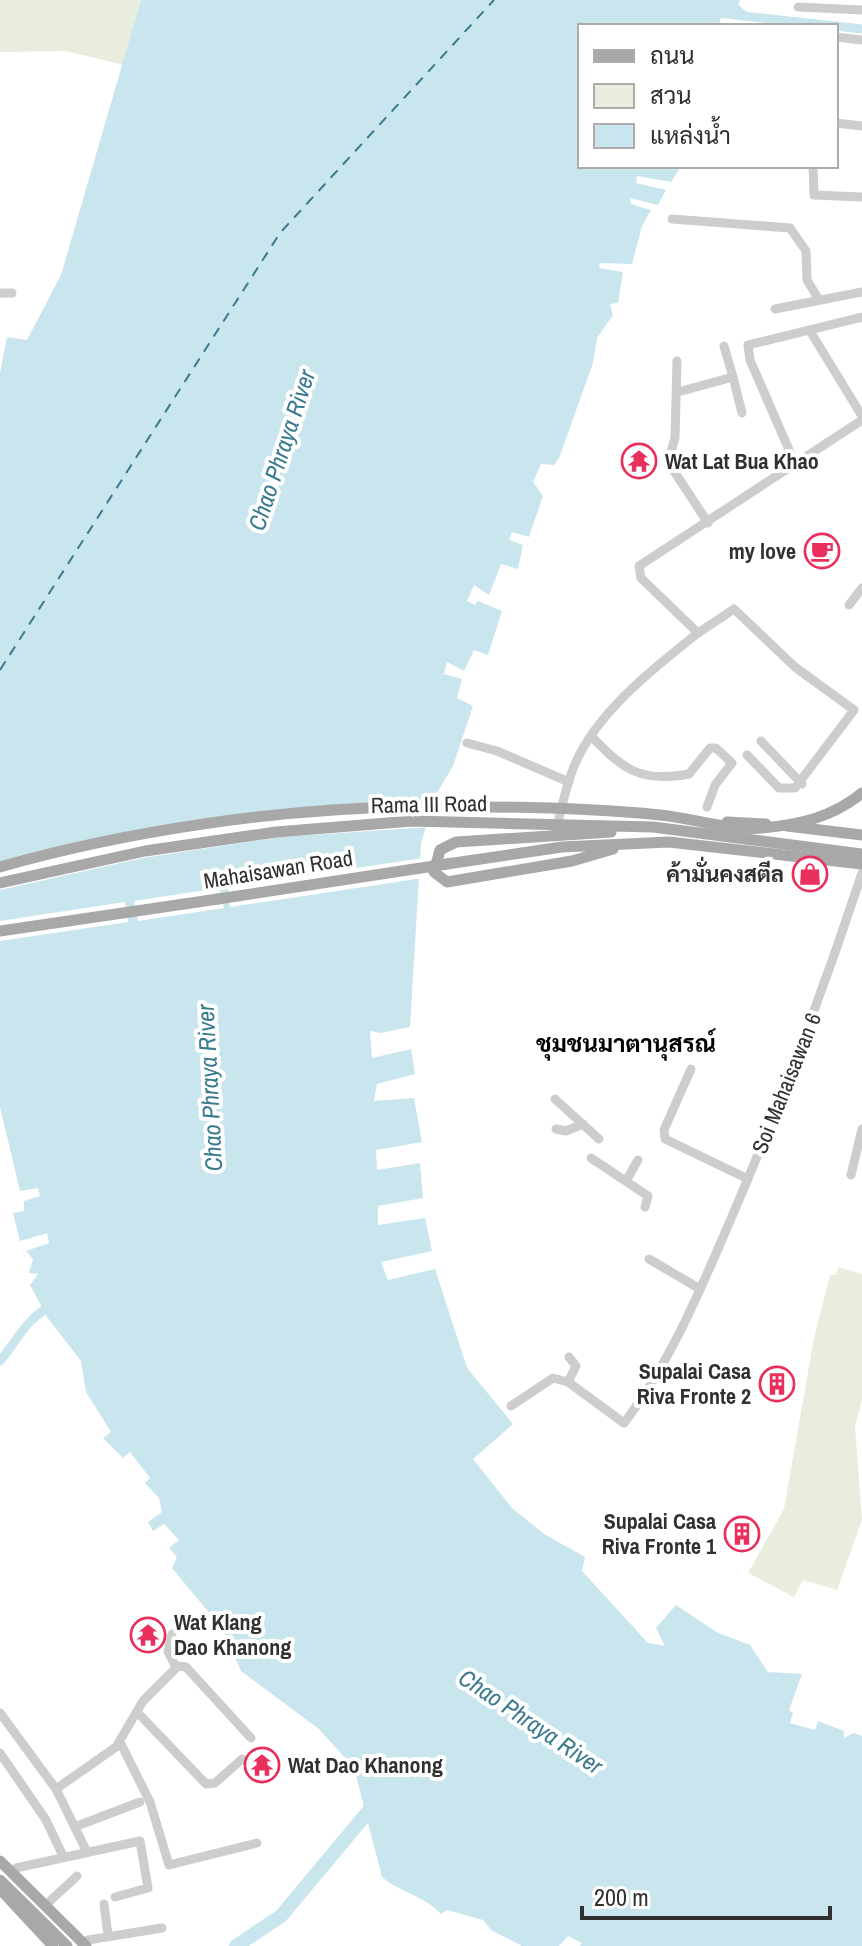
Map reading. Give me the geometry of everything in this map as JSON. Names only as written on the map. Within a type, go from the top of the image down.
[{"type":"main road","points":[[757,829],[811,820],[832,813],[862,793]]},
{"type":"main road","name":"Rama III Road","points":[[0,867],[137,836],[273,817],[411,807],[659,815],[862,842]]},
{"type":"main road","name":"Rama III Road","points":[[0,883],[145,851],[247,836],[412,821],[653,827],[862,854]]},
{"type":"main road","name":"Mahaisawan Road","points":[[562,847],[611,832],[717,822],[862,835]]},
{"type":"main road","points":[[611,832],[555,833],[447,845],[434,861],[434,872],[447,882],[572,861],[622,845]]},
{"type":"main road","name":"Mahaisawan Road","points":[[0,931],[562,847],[692,842],[862,864]]},
{"type":"main road","points":[[8,1865],[35,1895],[89,1944]]},
{"type":"main road","points":[[8,1865],[50,1901],[89,1944]]},
{"type":"main road","points":[[0,1880],[67,1946]]},
{"type":"main road","points":[[0,1889],[53,1946]]},
{"type":"street","points":[[798,7],[862,10]]},
{"type":"street","points":[[838,37],[862,40]]},
{"type":"street","points":[[838,123],[862,126]]},
{"type":"street","points":[[813,168],[814,195],[862,197]]},
{"type":"street","points":[[672,219],[790,228],[806,251],[807,280],[819,300]]},
{"type":"street","points":[[775,309],[862,292]]},
{"type":"street","points":[[0,293],[12,293]]},
{"type":"street","points":[[796,466],[750,360],[748,345],[862,317]]},
{"type":"street","points":[[698,633],[641,578],[637,569],[796,466],[862,418],[810,331]]},
{"type":"street","points":[[724,346],[742,413]]},
{"type":"street","points":[[677,361],[675,438],[668,462],[708,523]]},
{"type":"street","points":[[678,392],[733,377]]},
{"type":"street","points":[[849,605],[862,588]]},
{"type":"street","points":[[555,833],[575,763],[592,737],[628,693],[698,633],[734,609],[798,668],[854,710],[802,784],[795,788],[779,788],[747,755]]},
{"type":"street","points":[[592,737],[620,767],[631,773],[689,774],[712,747],[729,758],[707,807]]},
{"type":"street","points":[[761,741],[802,784]]},
{"type":"street","points":[[467,743],[497,751],[569,782]]},
{"type":"street","name":"Soi Mahaisawan 6","points":[[568,1382],[624,1423],[684,1327],[748,1179],[830,970],[862,873]]},
{"type":"street","points":[[691,1069],[664,1130],[665,1139],[748,1179]]},
{"type":"street","points":[[555,1099],[599,1139]]},
{"type":"street","points":[[556,1129],[566,1131],[583,1124]]},
{"type":"street","points":[[851,1175],[862,1129]]},
{"type":"street","points":[[591,1158],[648,1196],[645,1207]]},
{"type":"street","points":[[626,1181],[638,1160]]},
{"type":"street","points":[[649,1259],[700,1289]]},
{"type":"street","points":[[511,1406],[546,1380],[553,1378],[568,1382],[576,1366],[569,1357]]},
{"type":"street","points":[[172,1634],[168,1652],[176,1667]]},
{"type":"street","points":[[56,1789],[120,1742],[137,1712],[161,1680],[176,1667],[186,1667],[251,1738]]},
{"type":"street","points":[[0,1709],[56,1789],[77,1826],[86,1850]]},
{"type":"street","points":[[137,1712],[204,1783],[213,1784],[241,1760],[248,1762]]},
{"type":"street","points":[[120,1742],[150,1802],[169,1865],[257,1843]]},
{"type":"street","points":[[0,1753],[46,1820],[63,1856]]},
{"type":"street","points":[[77,1826],[140,1802]]},
{"type":"street","points":[[8,1865],[140,1841],[143,1844],[148,1888],[115,1897]]},
{"type":"street","points":[[50,1901],[77,1876]]},
{"type":"street","points":[[104,1904],[108,1935]]},
{"type":"street","points":[[89,1944],[108,1935],[162,1928]]},
{"type":"green space","points":[[0,0],[141,0],[124,65],[66,51],[0,52]]},
{"type":"green space","points":[[838,1267],[862,1274],[862,1400],[855,1426],[862,1520],[837,1590],[803,1580],[794,1597],[748,1573],[784,1509],[814,1338],[830,1275],[836,1275]]},
{"type":"water","name":"Chao Phraya River","points":[[141,0],[740,0],[738,5],[747,12],[745,20],[721,18],[719,24],[578,24],[578,168],[680,168],[671,182],[637,176],[636,183],[666,190],[658,205],[630,198],[631,204],[651,210],[642,226],[632,264],[600,263],[599,268],[623,272],[618,303],[610,304],[613,315],[597,338],[593,363],[559,458],[554,465],[541,464],[533,482],[543,496],[529,537],[512,532],[509,540],[523,545],[518,569],[501,564],[489,595],[474,585],[467,601],[475,605],[478,601],[502,611],[488,655],[474,650],[464,671],[447,662],[444,674],[462,679],[457,698],[473,706],[453,766],[435,796],[421,843],[410,1027],[381,1033],[370,1031],[372,1058],[411,1049],[415,1074],[377,1084],[374,1101],[414,1098],[422,1142],[376,1150],[377,1170],[420,1163],[423,1198],[378,1206],[378,1225],[425,1218],[432,1251],[381,1262],[388,1280],[435,1269],[467,1368],[513,1424],[473,1459],[512,1508],[544,1534],[585,1557],[582,1571],[648,1643],[665,1646],[656,1628],[676,1605],[718,1633],[750,1645],[768,1672],[802,1674],[789,1710],[793,1713],[790,1723],[815,1730],[818,1721],[844,1731],[844,1738],[854,1733],[862,1736],[862,1946],[580,1946],[582,1943],[568,1936],[559,1946],[522,1946],[491,1930],[483,1920],[447,1910],[441,1914],[427,1902],[396,1887],[382,1877],[354,1768],[319,1729],[241,1671],[221,1627],[172,1568],[177,1557],[169,1548],[179,1540],[164,1524],[153,1531],[148,1522],[162,1512],[159,1498],[145,1483],[150,1478],[130,1452],[123,1458],[103,1438],[111,1432],[86,1392],[81,1361],[47,1317],[30,1285],[38,1274],[29,1273],[33,1259],[26,1251],[49,1243],[47,1233],[20,1241],[13,1213],[24,1211],[24,1201],[40,1196],[38,1188],[20,1191],[0,1107],[0,373],[7,337],[27,340],[61,275]]},
{"type":"pier","points":[[437,803],[430,827],[280,837],[143,858],[0,890],[0,862],[136,832]]},
{"type":"pier","points":[[423,858],[423,878],[230,907],[228,887]]},
{"type":"pier","points":[[219,888],[224,908],[138,921],[134,901]]},
{"type":"pier","points":[[125,902],[128,922],[0,941],[0,921]]},
{"type":"waterway","points":[[734,15],[817,24]]},
{"type":"waterway","points":[[838,26],[862,29]]},
{"type":"waterway","points":[[0,1361],[29,1323],[52,1306]]},
{"type":"waterway","points":[[236,1946],[281,1916],[377,1801]]},
{"type":"ferry route","points":[[0,670],[280,233],[494,0]]},
{"type":"place","name":"Wat Lat Bua Khao","points":[[639,461]]},
{"type":"place","name":"my love","points":[[822,551]]},
{"type":"place","name":"ค้ามั่นคงสตีล","points":[[810,874]]},
{"type":"place","name":"Supalai Casa Riva Fronte 2","points":[[777,1384]]},
{"type":"place","name":"Supalai Casa Riva Fronte 1","points":[[742,1534]]},
{"type":"place","name":"Wat Klang Dao Khanong","points":[[148,1635]]},
{"type":"place","name":"Wat Dao Khanong","points":[[262,1765]]},
{"type":"district","name":"ชุมชนมาตานุสรณ์","points":[[626,1043]]}]
